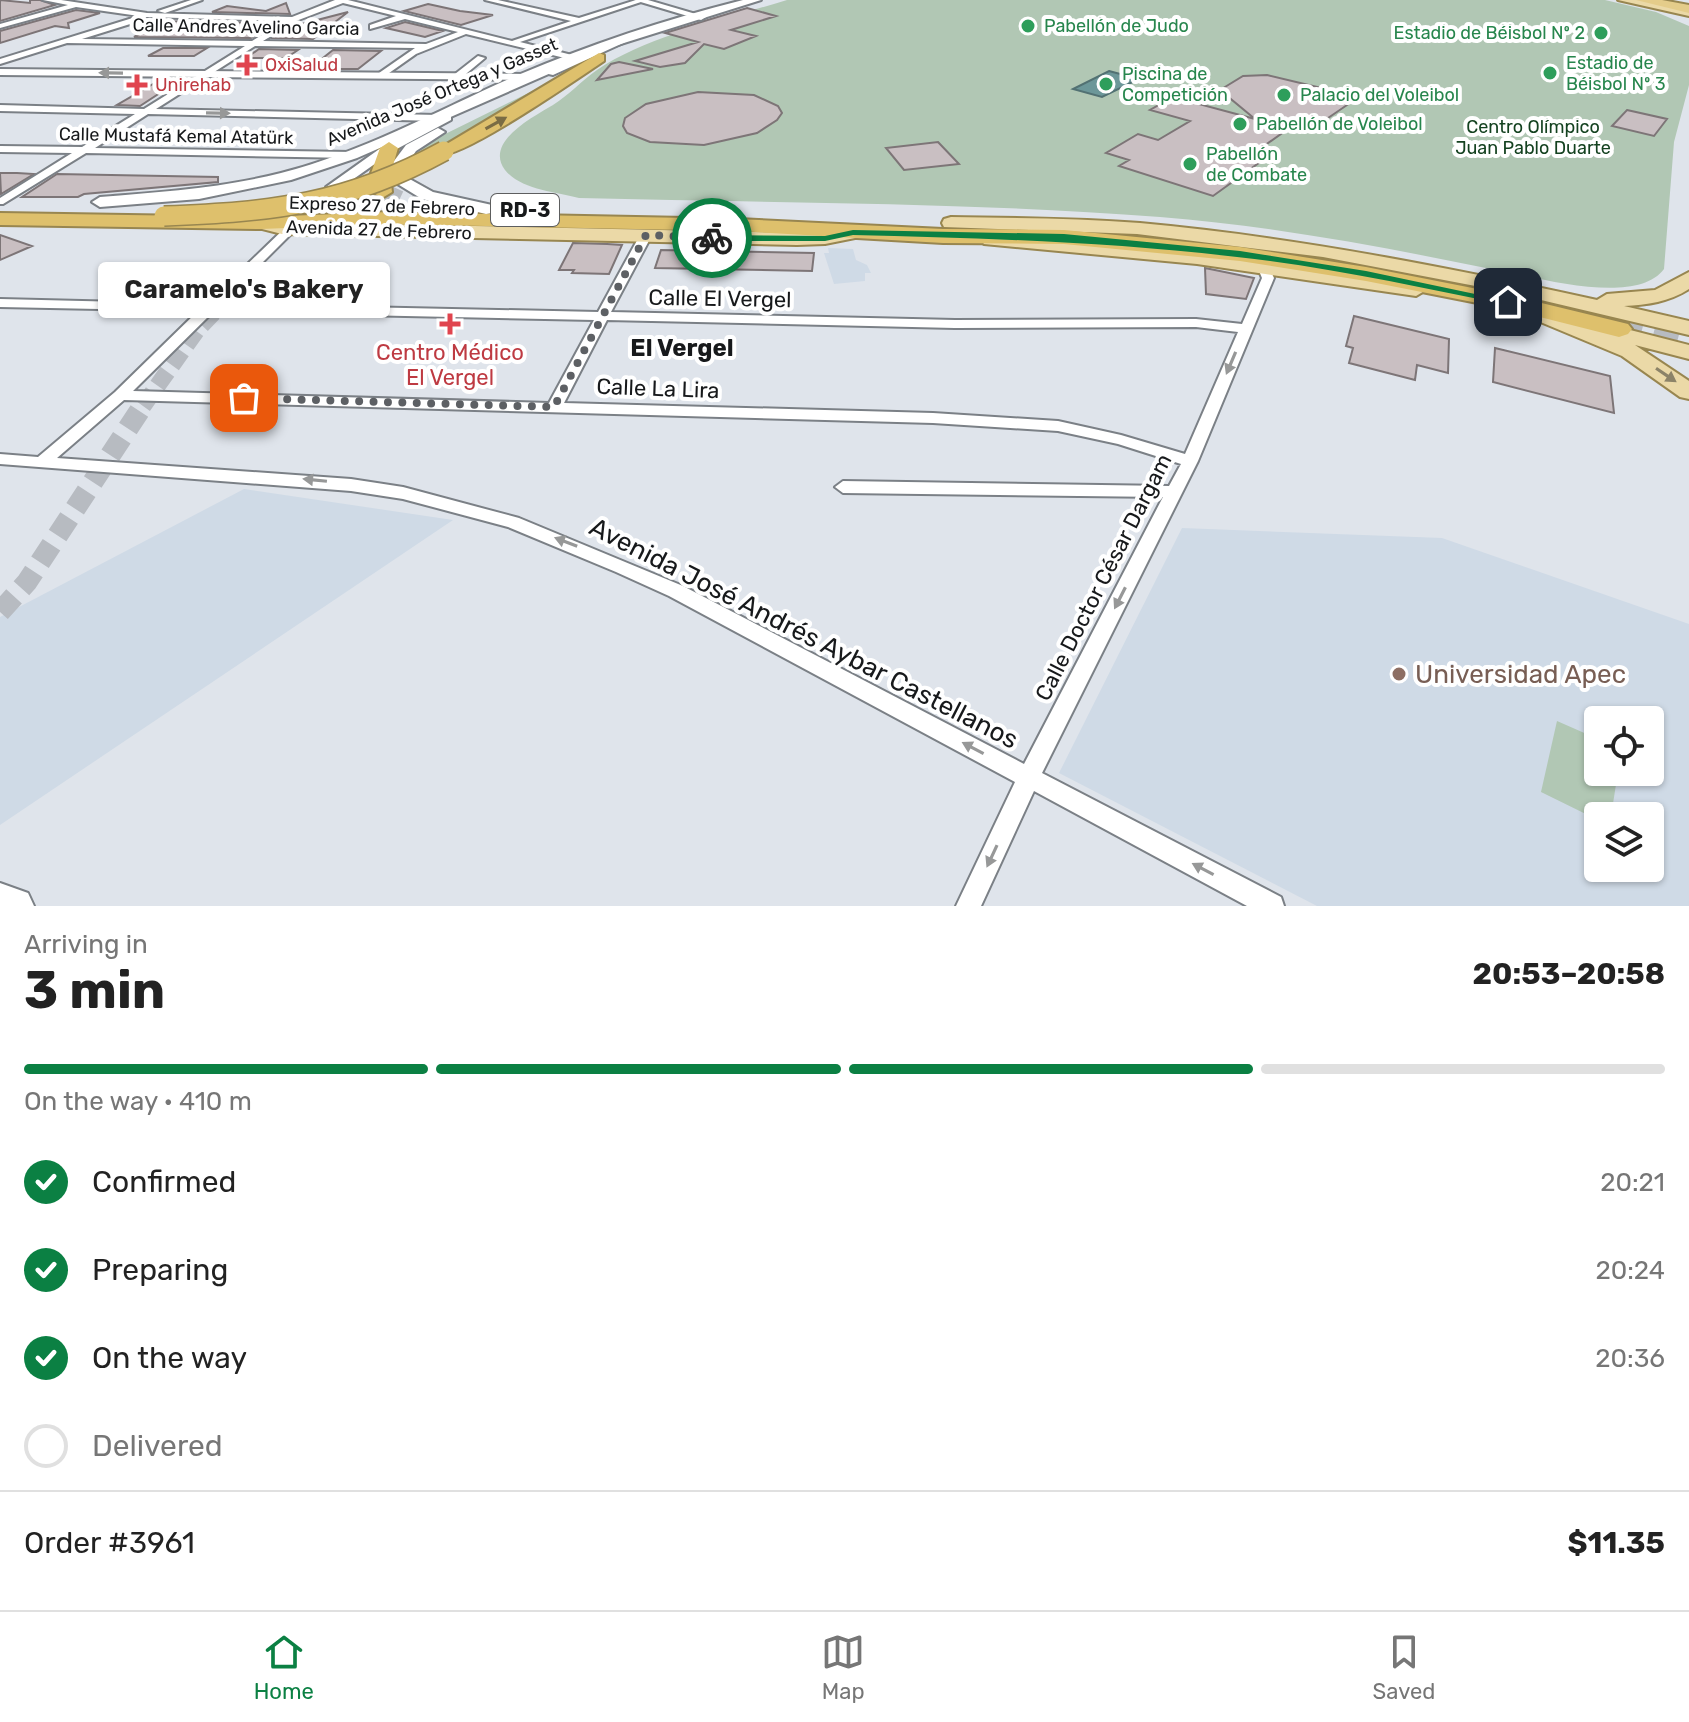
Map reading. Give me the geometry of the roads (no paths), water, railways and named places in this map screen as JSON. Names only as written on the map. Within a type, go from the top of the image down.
[{"type":"highway","points":[[1642,0],[1689,6]]},
{"type":"highway","points":[[1654,0],[1689,6]]},
{"type":"highway","points":[[1,208],[164,216],[242,213],[364,189],[506,117],[599,58]]},
{"type":"highway","points":[[382,192],[380,176],[389,148]]},
{"type":"highway","name":"Expreso 27 de Febrero","points":[[1,208],[100,202],[300,203],[487,217],[771,215],[1240,254],[1398,280],[1619,324]]},
{"type":"highway","name":"Avenida 27 de Febrero","points":[[1,208],[261,223]]},
{"type":"highway","points":[[487,217],[846,234]]},
{"type":"highway","name":"Expreso 27 de Febrero","points":[[261,223],[388,218],[738,225],[846,234],[947,230]]},
{"type":"main road","name":"Avenida José Ortega y Gasset","points":[[100,202],[224,190],[285,177],[352,155],[573,58],[685,18],[701,17],[756,0]]},
{"type":"main road","points":[[1627,0],[1689,6]]},
{"type":"main road","points":[[1627,0],[1689,18]]},
{"type":"main road","points":[[1666,0],[1689,6]]},
{"type":"main road","points":[[1679,0],[1689,6]]},
{"type":"main road","name":"Avenida José Ortega y Gasset","points":[[487,217],[411,189],[399,180],[398,163],[411,148],[432,135],[599,58],[695,22],[701,17]]},
{"type":"main road","name":"RD-3","points":[[947,230],[1026,221],[1196,234],[1377,262],[1689,328]]},
{"type":"main road","name":"Avenida 27 de Febrero","points":[[261,223],[291,228],[797,239],[846,234]]},
{"type":"main road","name":"RD-3","points":[[947,230],[1263,266],[1415,290],[1546,316],[1689,352]]},
{"type":"main road","points":[[1502,286],[1610,301],[1668,294],[1680,288],[1689,278]]},
{"type":"main road","points":[[1546,316],[1630,351],[1689,392]]},
{"type":"main road","points":[[0,902],[15,906]]},
{"type":"street","points":[[47,0],[147,15],[293,19]]},
{"type":"street","points":[[0,23],[13,23],[93,0]]},
{"type":"street","points":[[0,62],[198,0]]},
{"type":"street","points":[[1,208],[293,19],[341,0],[516,41],[573,58]]},
{"type":"street","points":[[489,0],[579,20]]},
{"type":"street","points":[[516,41],[641,0],[701,17]]},
{"type":"street","points":[[373,27],[407,16]]},
{"type":"street","points":[[382,75],[425,46],[468,30]]},
{"type":"street","points":[[333,187],[389,148],[433,125],[629,38]]},
{"type":"street","name":"Calle Andres Avelino Garcia","points":[[67,41],[425,46]]},
{"type":"street","points":[[458,76],[481,58]]},
{"type":"street","points":[[0,72],[525,77]]},
{"type":"street","points":[[0,108],[438,118]]},
{"type":"street","name":"Calle Mustafá Kemal Atatürk","points":[[0,149],[352,155]]},
{"type":"street","points":[[42,462],[120,395],[291,228]]},
{"type":"street","points":[[554,407],[646,235]]},
{"type":"street","name":"Calle Doctor César Dargam","points":[[968,906],[1029,777],[1190,461],[1268,278],[1263,266]]},
{"type":"street","name":"Calle El Vergel","points":[[0,303],[955,324],[1205,323],[1247,329]]},
{"type":"street","name":"Calle La Lira","points":[[120,395],[933,418],[1058,426],[1121,440],[1190,461]]},
{"type":"street","name":"Avenida José Andrés Aybar Castellanos","points":[[0,459],[351,485],[429,499],[513,522],[573,544],[676,591],[1272,906]]},
{"type":"street","points":[[843,487],[1174,492]]},
{"type":"water","name":"Piscina de Competición","points":[[1109,71],[1139,79],[1102,97],[1073,89]]},
{"type":"tunnel","points":[[382,192],[433,216],[462,222]]},
{"type":"tunnel","points":[[143,406],[197,330],[256,268]]},
{"type":"tunnel","points":[[1619,319],[1689,337]]},
{"type":"tunnel","points":[[0,612],[27,582],[144,404]]},
{"type":"place","name":"Pabellón de Judo","points":[[1028,26]]},
{"type":"place","name":"Estadio de Béisbol Nº 2","points":[[1601,33]]},
{"type":"place","name":"OxiSalud","points":[[247,65]]},
{"type":"place","name":"Estadio de Béisbol Nº 3","points":[[1550,73]]},
{"type":"place","name":"Piscina de Competición","points":[[1106,84]]},
{"type":"place","name":"Unirehab","points":[[137,85]]},
{"type":"place","name":"Palacio del Voleibol","points":[[1284,95]]},
{"type":"place","name":"Pabellón de Voleibol","points":[[1240,124]]},
{"type":"place","name":"Pabellón de Combate","points":[[1190,164]]},
{"type":"place","name":"Centro Médico El Vergel","points":[[450,324]]},
{"type":"place","name":"Caramelo's Bakery","points":[[244,398]]},
{"type":"place","name":"Universidad Apec","points":[[1399,674]]},
{"type":"district","name":"El Vergel","points":[[682,348]]},
{"type":"park label","name":"Centro Olímpico Juan Pablo Duarte","points":[[1533,137]]}]
